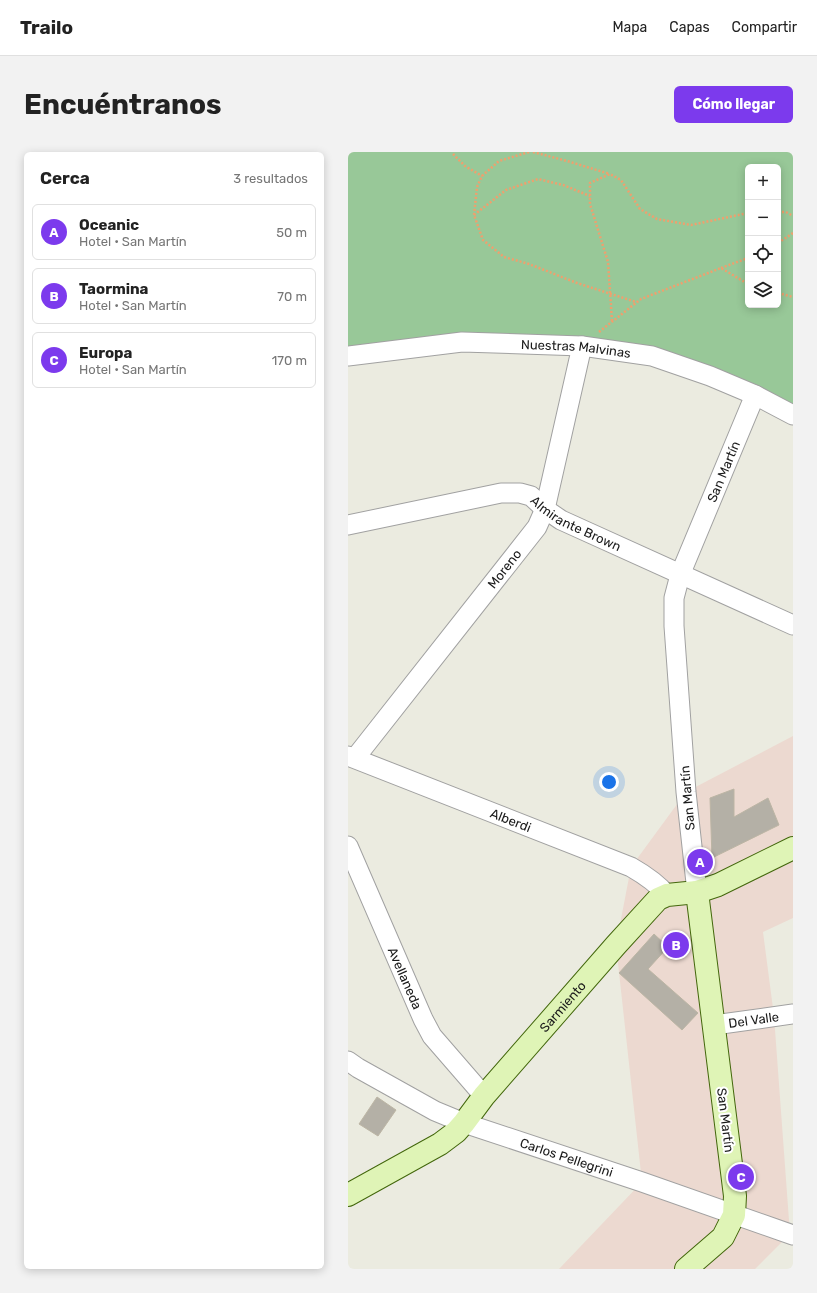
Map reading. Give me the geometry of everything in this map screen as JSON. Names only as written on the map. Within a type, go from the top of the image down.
[{"type":"main road","points":[[667,895],[697,892],[718,885],[793,848]]},
{"type":"main road","name":"San Martín","points":[[697,892],[736,1196],[734,1215]]},
{"type":"main road","name":"Sarmiento","points":[[348,1195],[440,1144],[456,1132],[484,1096],[616,945],[658,899],[667,895]]},
{"type":"main road","points":[[686,1269],[723,1237],[734,1215]]},
{"type":"street","name":"Nuestras Malvinas","points":[[348,356],[462,342],[582,346],[652,356],[710,376],[755,395],[793,415]]},
{"type":"street","name":"Moreno","points":[[351,757],[537,527],[545,509],[582,346]]},
{"type":"street","name":"San Martín","points":[[697,892],[686,792],[674,626],[674,598],[680,575],[755,395]]},
{"type":"street","name":"Almirante Brown","points":[[348,525],[501,493],[520,493],[531,496],[545,509],[561,520],[793,626]]},
{"type":"street","name":"Alberdi","points":[[351,757],[631,867],[646,875],[660,886],[667,895]]},
{"type":"street","name":"Avellaneda","points":[[348,846],[422,1019],[432,1036],[484,1096]]},
{"type":"street","name":"Del Valle","points":[[714,1025],[793,1014]]},
{"type":"street","name":"Carlos Pellegrini","points":[[348,1061],[435,1111],[464,1123],[642,1182],[793,1235]]},
{"type":"path","points":[[529,152],[499,161],[482,176],[477,187],[474,215],[483,240],[504,256],[577,283],[636,302]]},
{"type":"path","points":[[534,152],[610,174],[621,180],[640,209],[657,219],[691,225],[745,215]]},
{"type":"path","points":[[453,154],[465,166],[482,176]]},
{"type":"path","points":[[610,174],[590,183],[590,204],[608,262],[612,321],[641,299],[745,259]]},
{"type":"path","points":[[474,215],[506,190],[538,179],[562,185],[590,196]]},
{"type":"path","points":[[781,212],[786,212],[793,216]]},
{"type":"path","points":[[781,240],[793,233]]},
{"type":"path","points":[[721,268],[745,282]]},
{"type":"path","points":[[781,294],[793,297]]},
{"type":"shaded area","points":[[793,736],[793,918],[763,932],[774,1016],[790,1234],[755,1269],[559,1269],[642,1182],[616,945],[631,867],[686,792]]},
{"type":"green space","points":[[348,152],[793,152],[793,415],[755,395],[582,346],[348,356]]},
{"type":"building","points":[[734,789],[734,817],[768,798],[779,825],[712,858],[710,798]]},
{"type":"building","points":[[654,934],[668,947],[648,969],[698,1013],[682,1030],[619,973]]},
{"type":"building","points":[[377,1097],[396,1110],[378,1136],[359,1124]]},
{"type":"place","name":"Oceanic","points":[[700,862]]},
{"type":"place","name":"Taormina","points":[[676,945]]},
{"type":"place","name":"Europa","points":[[741,1177]]}]
